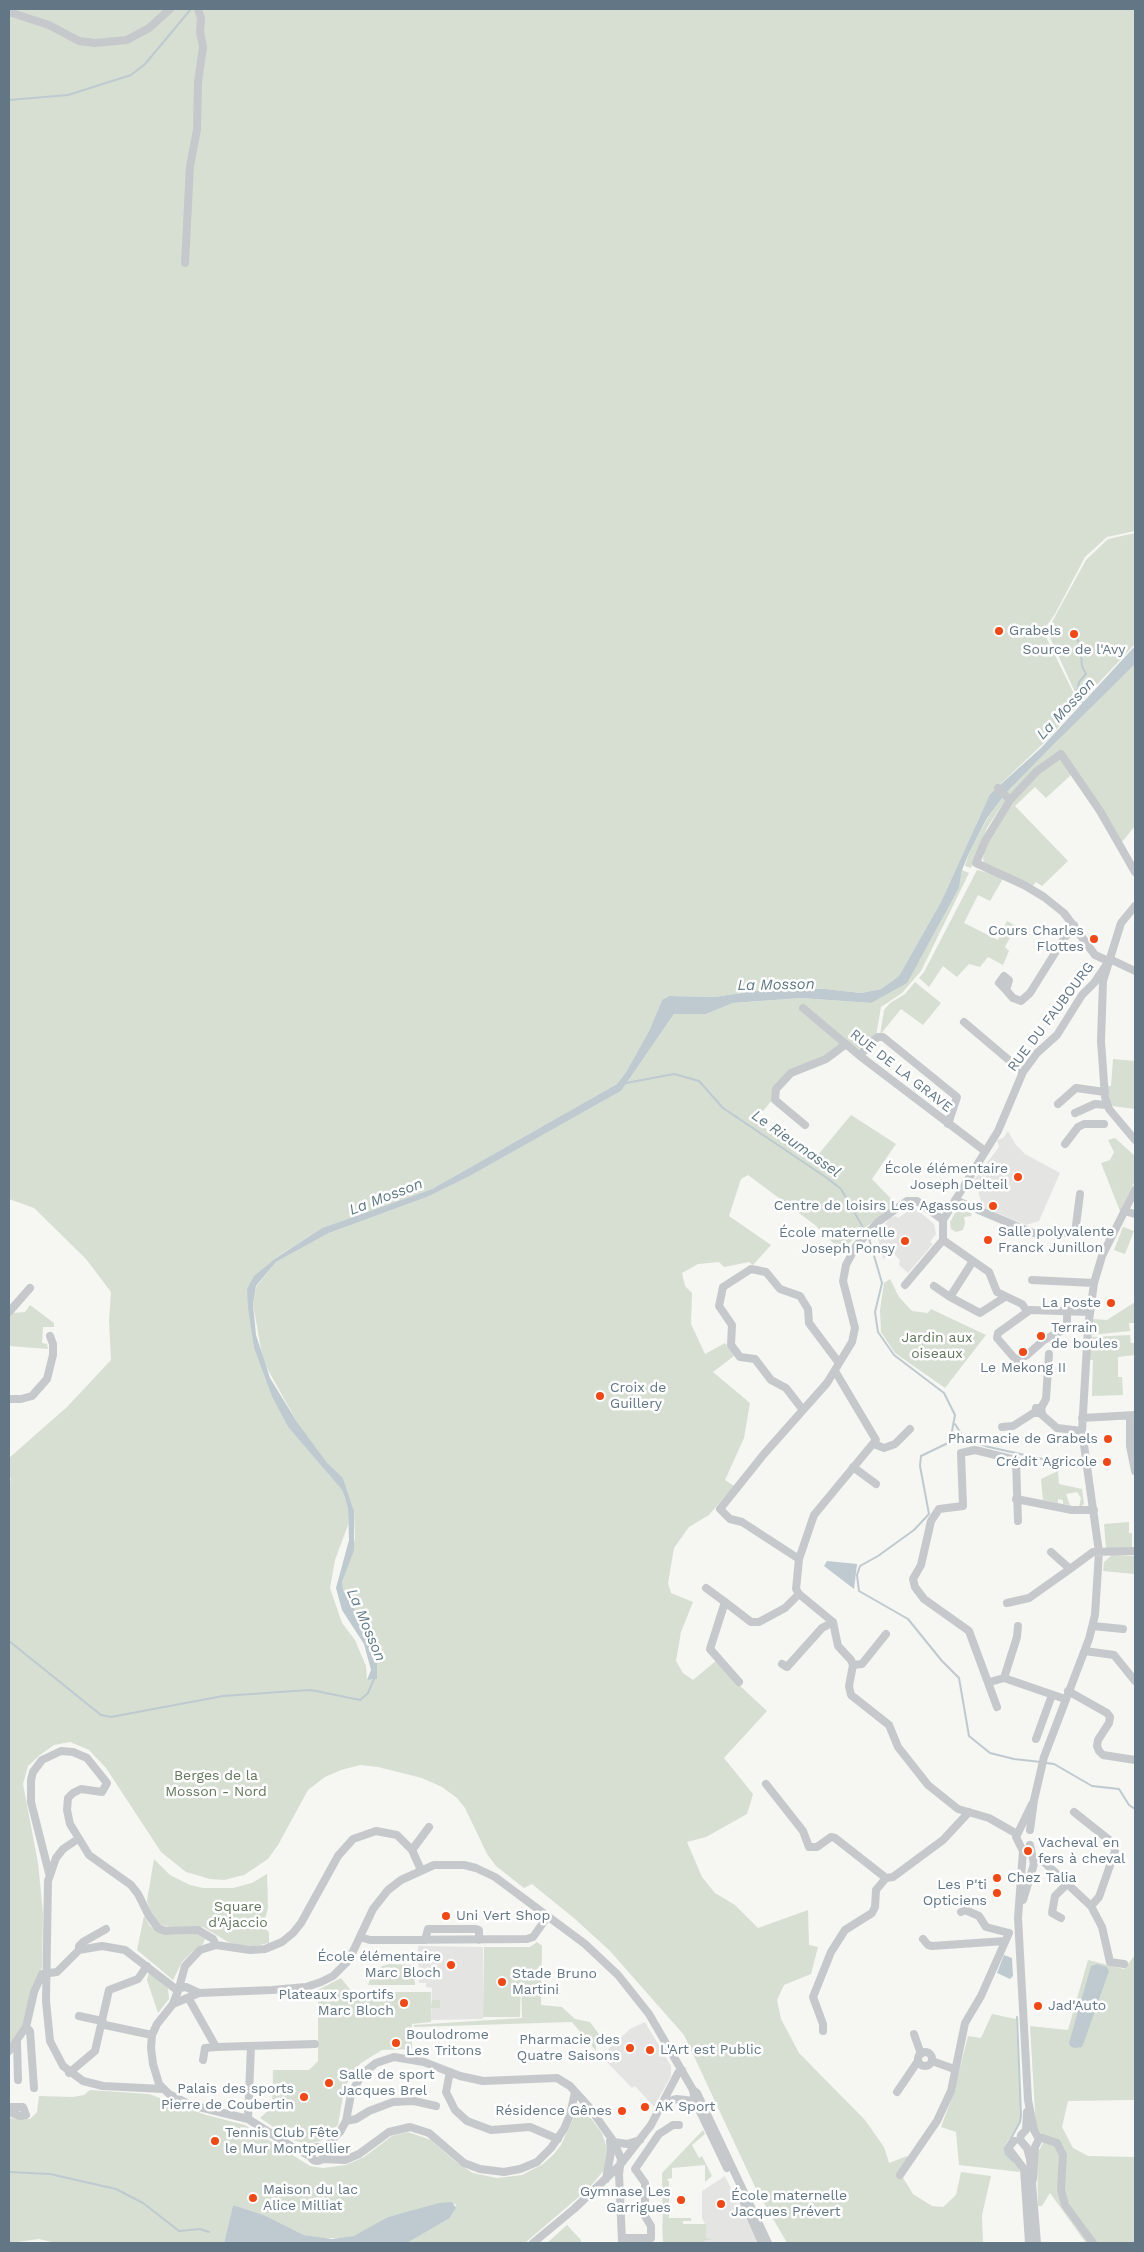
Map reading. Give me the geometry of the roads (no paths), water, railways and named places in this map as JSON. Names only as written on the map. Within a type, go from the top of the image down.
[{"type":"street","points":[[9,12],[49,26],[79,41],[95,44],[127,40],[149,28],[170,9]]},
{"type":"street","points":[[186,263],[190,166],[197,130],[198,82],[203,47],[200,32],[201,18],[198,9]]},
{"type":"street","points":[[1134,968],[1095,955],[1064,913],[1044,897],[1024,885],[976,863],[985,841],[1008,798],[1037,771],[1061,754],[1100,810],[1135,872]]},
{"type":"street","points":[[998,788],[1008,798]]},
{"type":"street","points":[[1135,906],[1121,923],[1103,981],[1101,1041],[1105,1092],[1109,1109],[1135,1140]]},
{"type":"street","points":[[1006,990],[1013,998],[1021,1001],[1030,993],[1065,936],[1074,925]]},
{"type":"street","name":"RUE DU FAUBOURG","points":[[943,1220],[998,1131],[1023,1072],[1037,1053],[1057,1035],[1082,995],[1094,983],[1109,961]]},
{"type":"street","name":"RUE DE LA GRAVE","points":[[803,1008],[860,1056],[985,1151]]},
{"type":"street","points":[[964,1022],[1023,1072]]},
{"type":"street","points":[[860,1056],[870,1042],[878,1037],[883,1037],[956,1097],[948,1124]]},
{"type":"street","points":[[806,1125],[775,1100],[776,1089],[791,1073],[826,1060],[846,1044]]},
{"type":"street","points":[[1058,1104],[1076,1088],[1105,1092]]},
{"type":"street","points":[[1075,1113],[1095,1104],[1106,1105]]},
{"type":"street","points":[[1065,1144],[1078,1128],[1084,1124],[1104,1124]]},
{"type":"street","points":[[1026,1873],[1034,1860],[1030,1844],[1034,1837],[1030,1830],[1034,1800],[1044,1757],[1093,1626],[1099,1552],[1082,1430],[1089,1312],[1094,1283],[1111,1236],[1135,1190]]},
{"type":"street","points":[[1075,1233],[1080,1194]]},
{"type":"street","points":[[955,1200],[1033,1233],[1101,1233],[1111,1236]]},
{"type":"street","points":[[799,1559],[742,1522],[730,1519],[720,1509],[835,1371],[855,1333],[844,1288],[844,1272],[850,1256],[867,1233],[894,1209],[911,1201],[917,1202],[943,1220],[943,1240],[905,1285]]},
{"type":"street","points":[[1124,1210],[1135,1214]]},
{"type":"street","points":[[943,1240],[989,1272],[995,1290],[1022,1304],[1027,1311]]},
{"type":"street","points":[[950,1297],[973,1261]]},
{"type":"street","points":[[803,1410],[786,1388],[771,1380],[755,1359],[740,1357],[732,1346],[730,1339],[732,1325],[719,1306],[723,1287],[751,1269],[766,1272],[780,1289],[800,1296],[808,1309],[808,1323],[839,1363]]},
{"type":"street","points":[[1032,1280],[1094,1283]]},
{"type":"street","points":[[934,1286],[980,1314],[1006,1297]]},
{"type":"street","points":[[9,1312],[30,1288]]},
{"type":"street","points":[[1088,1328],[1067,1329],[1037,1345],[1027,1355],[1016,1360],[997,1338],[998,1333],[1027,1311],[1067,1310],[1089,1312]]},
{"type":"street","points":[[1067,1310],[1067,1329]]},
{"type":"street","points":[[9,1399],[27,1398],[47,1379],[53,1355],[50,1336]]},
{"type":"street","points":[[1002,1428],[1013,1426],[1039,1411],[1046,1399],[1049,1354]]},
{"type":"street","points":[[835,1371],[876,1440],[864,1452],[814,1515],[799,1559],[796,1581],[798,1594],[833,1622],[838,1646],[853,1665],[849,1686],[851,1694],[889,1725],[898,1747],[928,1785],[958,1809],[989,1818],[1018,1832],[1030,1830]]},
{"type":"street","points":[[1039,1411],[1057,1428],[1082,1430]]},
{"type":"street","points":[[1082,1418],[1132,1416],[1130,1446],[1135,1471]]},
{"type":"street","points":[[874,1444],[884,1448],[896,1444],[910,1429]]},
{"type":"street","points":[[997,1707],[990,1682],[969,1630],[924,1599],[913,1580],[921,1565],[931,1521],[939,1509],[963,1506],[961,1453],[975,1450],[1016,1460],[1018,1521]]},
{"type":"street","points":[[853,1467],[876,1484]]},
{"type":"street","points":[[1016,1500],[1072,1510],[1094,1510]]},
{"type":"street","points":[[1007,1603],[1029,1598],[1091,1553],[1135,1551]]},
{"type":"street","points":[[1051,1552],[1070,1570]]},
{"type":"street","points":[[706,1588],[751,1622],[759,1622],[785,1608],[798,1594]]},
{"type":"street","points":[[725,1602],[710,1649],[739,1682]]},
{"type":"street","points":[[782,1664],[787,1667],[822,1628],[833,1622]]},
{"type":"street","points":[[1004,1678],[1017,1637],[1018,1626]]},
{"type":"street","points":[[1093,1626],[1123,1629]]},
{"type":"street","points":[[853,1665],[862,1664],[886,1634]]},
{"type":"street","points":[[1085,1651],[1114,1655],[1135,1681]]},
{"type":"street","points":[[990,1682],[1004,1678],[1065,1699]]},
{"type":"street","points":[[1068,1691],[1107,1713],[1110,1717],[1098,1740],[1097,1746],[1099,1751],[1104,1754],[1135,1760]]},
{"type":"street","points":[[1036,1739],[1052,1695]]},
{"type":"street","points":[[216,1945],[213,1939],[198,1930],[165,1931],[158,1928],[149,1916],[138,1894],[131,1886],[94,1860],[78,1839],[70,1824],[68,1798],[81,1789],[102,1792],[106,1788],[107,1783],[99,1770],[80,1754],[61,1751],[51,1754],[37,1765],[30,1780],[31,1802],[49,1872],[47,2009],[50,2041],[56,2056],[69,2072],[92,2084],[163,2089],[191,2105],[248,2119],[294,2148],[345,2160],[359,2154],[389,2132],[410,2127],[419,2128],[435,2136],[464,2162],[480,2169],[504,2172],[520,2169],[537,2162],[558,2139],[570,2114],[575,2092]]},
{"type":"street","points":[[766,1784],[803,1831],[809,1846],[817,1848],[831,1837],[835,1838],[886,1878]]},
{"type":"street","points":[[1034,1800],[1018,1832],[1017,1842],[1024,1851],[1026,1873],[1020,1930],[1028,2100],[1035,2139],[1033,2179],[1037,2243]]},
{"type":"street","points":[[823,2031],[823,2024],[813,1997],[831,1952],[845,1930],[872,1913],[875,1907],[876,1890],[886,1878],[899,1873],[943,1840],[968,1812]]},
{"type":"street","points":[[1074,1812],[1113,1843],[1115,1851],[1099,1897],[1091,1906]]},
{"type":"street","points":[[412,1850],[429,1827]]},
{"type":"street","points":[[163,2089],[156,2076],[153,2064],[152,2035],[157,2024],[173,2004],[181,1975],[192,1957],[200,1950],[216,1945],[250,1950],[265,1949],[282,1942],[301,1923],[338,1856],[353,1839],[376,1831],[390,1833],[404,1840],[412,1850],[420,1870]]},
{"type":"street","points":[[49,1872],[63,1849],[78,1839]]},
{"type":"street","points":[[1021,1846],[1030,1844]]},
{"type":"street","points":[[1034,1860],[1044,1862],[1091,1906],[1102,1927],[1110,1962],[1124,1964]]},
{"type":"street","points":[[173,2004],[187,1996],[199,1993],[272,1990],[315,1984],[340,1970],[349,1960],[379,1900],[401,1880],[434,1865],[482,1868],[585,1944],[618,1975],[653,2020],[693,2090],[695,2102],[762,2243]]},
{"type":"street","points":[[1061,1918],[1052,1913],[1055,1896],[1067,1884]]},
{"type":"street","points":[[961,1912],[965,1910],[979,1916],[986,1927],[1007,1937]]},
{"type":"street","points":[[360,1937],[370,1940],[530,1938],[548,1916]]},
{"type":"street","points":[[9,2051],[26,2027],[34,1992],[42,1974],[57,1972],[79,1950],[79,1946],[83,1942],[106,1929]]},
{"type":"street","points":[[425,1940],[428,1929],[476,1929],[479,1930],[479,1940]]},
{"type":"street","points":[[923,1939],[928,1945],[932,1946],[1007,1937],[1020,1930]]},
{"type":"street","points":[[900,2175],[937,2121],[951,2092],[954,2069],[965,2022],[981,1996],[1007,1937]]},
{"type":"street","points":[[79,1950],[102,1946],[118,1948],[147,1966],[187,1996],[216,2047]]},
{"type":"street","points":[[69,2072],[95,2051],[109,1990],[138,1979],[147,1966]]},
{"type":"street","points":[[178,1991],[187,1996]]},
{"type":"street","points":[[80,2016],[102,2021],[105,2025],[152,2035]]},
{"type":"street","points":[[26,2027],[30,2031],[34,2088]]},
{"type":"street","points":[[914,2034],[920,2057]]},
{"type":"street","points":[[17,2041],[18,2080]]},
{"type":"street","points":[[203,2060],[206,2048],[315,2044]]},
{"type":"street","points":[[248,2119],[251,2046]]},
{"type":"street","points":[[897,2092],[920,2057],[929,2054],[932,2061],[954,2069]]},
{"type":"street","points":[[318,2153],[340,2132],[346,2121],[356,2084],[362,2074],[376,2063],[394,2057],[409,2058],[470,2079],[500,2082],[551,2078],[564,2081],[589,2107],[612,2140],[621,2159],[622,2241],[651,2238],[651,2226],[645,2216],[645,2183],[635,2169],[659,2134],[673,2124],[680,2125]]},
{"type":"street","points":[[533,2243],[620,2165],[651,2125],[678,2073],[682,2070]]},
{"type":"street","points":[[450,2072],[446,2092],[455,2110],[467,2121],[491,2130],[530,2127],[558,2139]]},
{"type":"street","points":[[693,2090],[697,2093],[768,2243]]},
{"type":"street","points":[[664,2103],[676,2099],[695,2102]]},
{"type":"street","points":[[346,2121],[394,2102],[414,2101],[436,2106]]},
{"type":"street","points":[[9,2107],[23,2107],[26,2115],[20,2116],[9,2112]]},
{"type":"street","points":[[570,2114],[589,2107]]},
{"type":"street","points":[[651,2125],[659,2134]]},
{"type":"street","points":[[1035,2139],[1057,2143],[1063,2155],[1061,2190],[1065,2204],[1093,2243]]},
{"type":"street","points":[[612,2140],[627,2144],[640,2140]]},
{"type":"street","points":[[606,2179],[612,2140]]},
{"type":"street","points":[[1014,2141],[1008,2148],[1024,2170],[1028,2243]]},
{"type":"street","points":[[611,2152],[620,2165]]},
{"type":"waterway","points":[[9,100],[68,95],[131,75],[145,64],[191,9]]},
{"type":"waterway","points":[[1074,634],[1080,644],[1082,666],[1086,674],[1079,682],[1077,693],[1084,704]]},
{"type":"waterway","name":"Le Rieumassel","points":[[626,1083],[674,1074],[699,1081],[723,1108],[841,1189],[865,1231]]},
{"type":"waterway","name":"Le Rieumassel","points":[[868,1235],[882,1283],[875,1312],[878,1332],[894,1355],[944,1393],[955,1415],[950,1442],[921,1456],[920,1466],[929,1514],[914,1530],[878,1556],[860,1566],[857,1575],[859,1591],[908,1619],[942,1661],[959,1678],[969,1736],[990,1753],[1014,1759],[1041,1762]]},
{"type":"waterway","points":[[955,1424],[965,1440],[1078,1467]]},
{"type":"waterway","name":"La Mosson","points":[[9,1641],[101,1715],[111,1717],[223,1696],[294,1691],[311,1690],[360,1700],[368,1693],[374,1679]]},
{"type":"waterway","name":"Le Rieumassel","points":[[1046,1763],[1054,1764],[1092,1786],[1119,1789],[1129,1805],[1135,1809]]},
{"type":"waterway","points":[[1013,2161],[1006,2154],[1005,2149],[1020,2122],[1021,2115],[1017,2017]]},
{"type":"waterway","points":[[9,2172],[50,2174],[116,2189],[143,2203],[179,2231],[200,2229],[209,2232]]},
{"type":"place","name":"Grabels","points":[[999,631]]},
{"type":"place","name":"Source de l'Avy","points":[[1074,634]]},
{"type":"place","name":"Cours Charles Flottes","points":[[1094,939]]},
{"type":"place","name":"École élémentaire Joseph Delteil","points":[[1018,1177]]},
{"type":"place","name":"Centre de loisirs Les Agassous","points":[[993,1206]]},
{"type":"place","name":"Salle polyvalente Franck Junillon","points":[[988,1240]]},
{"type":"place","name":"École maternelle Joseph Ponsy","points":[[905,1241]]},
{"type":"place","name":"La Poste","points":[[1111,1303]]},
{"type":"place","name":"Terrain de boules","points":[[1041,1336]]},
{"type":"place","name":"Le Mekong II","points":[[1023,1352]]},
{"type":"place","name":"Croix de Guillery","points":[[600,1396]]},
{"type":"place","name":"Pharmacie de Grabels","points":[[1108,1439]]},
{"type":"place","name":"Crédit Agricole","points":[[1107,1462]]},
{"type":"place","name":"Vacheval en fers à cheval","points":[[1028,1851]]},
{"type":"place","name":"Chez Talia","points":[[997,1878]]},
{"type":"place","name":"Les P'ti Opticiens","points":[[997,1893]]},
{"type":"place","name":"Uni Vert Shop","points":[[446,1916]]},
{"type":"place","name":"École élémentaire Marc Bloch","points":[[451,1965]]},
{"type":"place","name":"Stade Bruno Martini","points":[[502,1982]]},
{"type":"place","name":"Plateaux sportifs Marc Bloch","points":[[404,2003]]},
{"type":"place","name":"Jad'Auto","points":[[1038,2006]]},
{"type":"place","name":"Boulodrome Les Tritons","points":[[396,2043]]},
{"type":"place","name":"Pharmacie des Quatre Saisons","points":[[630,2048]]},
{"type":"place","name":"L'Art est Public","points":[[650,2050]]},
{"type":"place","name":"Salle de sport Jacques Brel","points":[[329,2083]]},
{"type":"place","name":"Palais des sports Pierre de Coubertin","points":[[304,2097]]},
{"type":"place","name":"AK Sport","points":[[645,2107]]},
{"type":"place","name":"Résidence Gênes","points":[[622,2111]]},
{"type":"place","name":"Tennis Club Fête le Mur Montpellier","points":[[215,2141]]},
{"type":"place","name":"Maison du lac Alice Milliat","points":[[253,2198]]},
{"type":"place","name":"Gymnase Les Garrigues","points":[[681,2200]]},
{"type":"place","name":"École maternelle Jacques Prévert","points":[[721,2204]]},
{"type":"park label","name":"Jardin aux oiseaux","points":[[937,1346]]},
{"type":"park label","name":"Berges de la Mosson - Nord","points":[[216,1784]]},
{"type":"park label","name":"Square d'Ajaccio","points":[[238,1915]]}]
